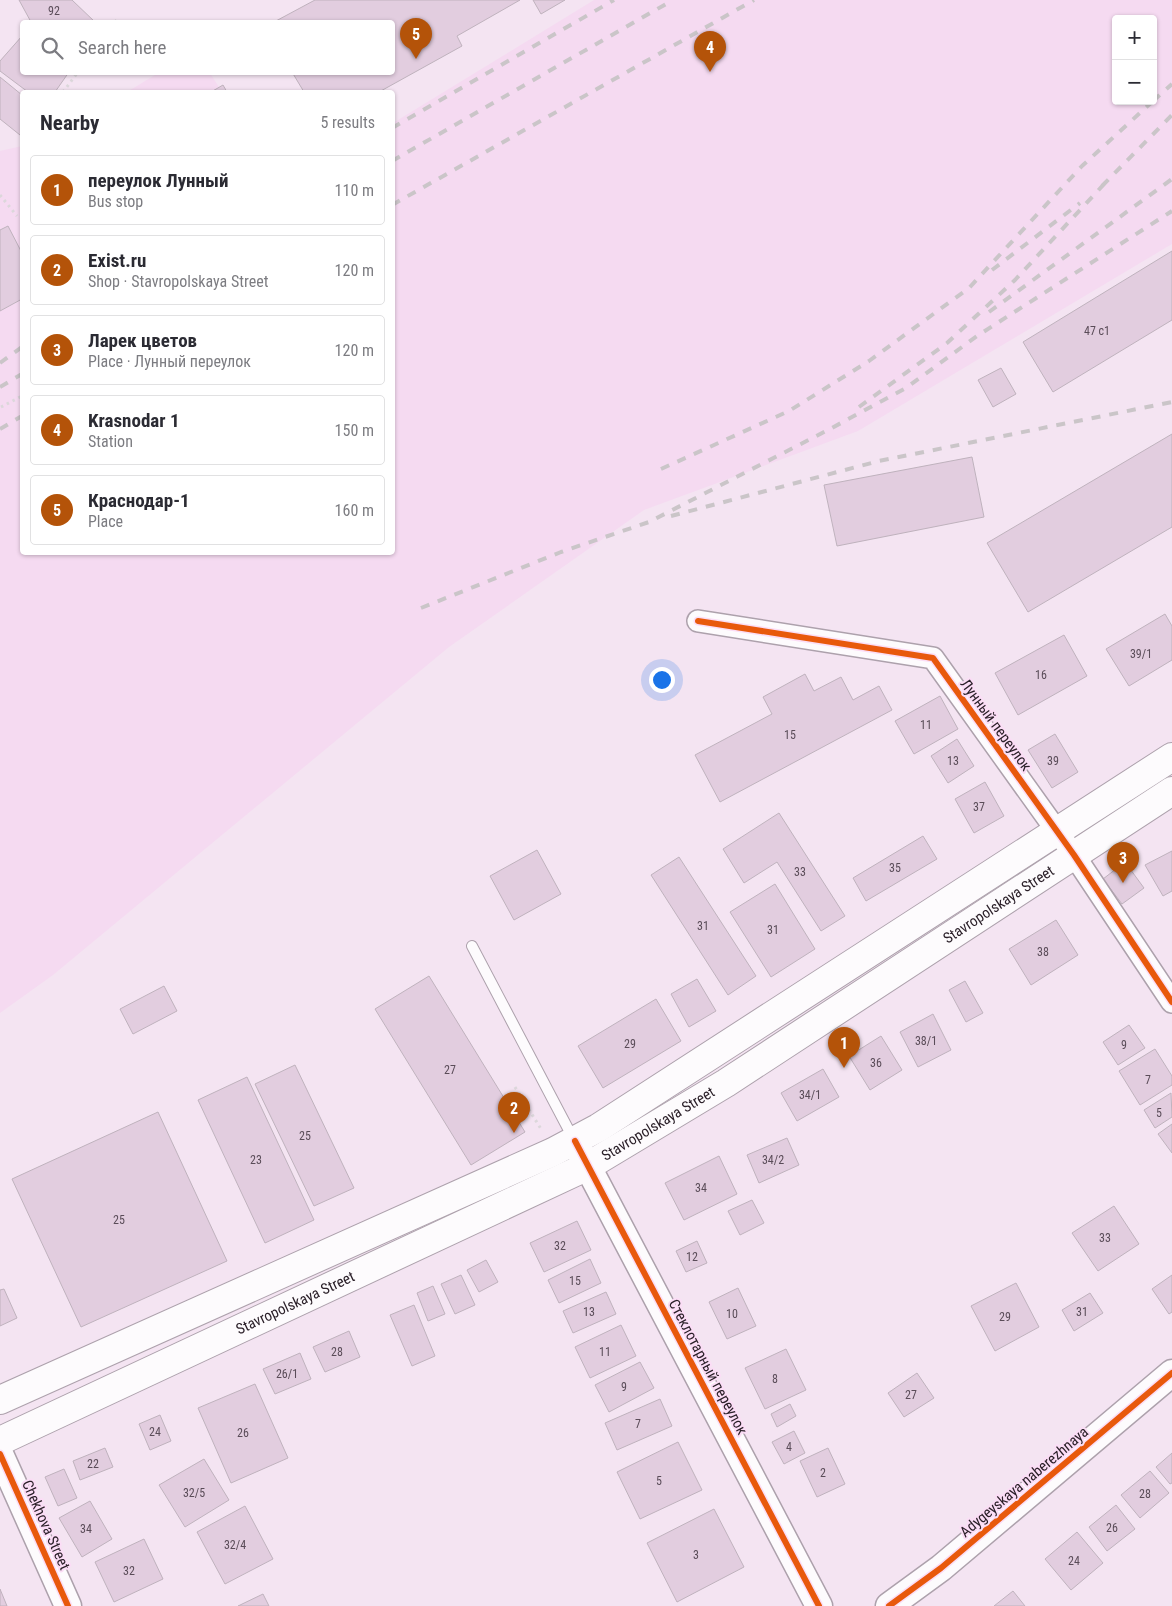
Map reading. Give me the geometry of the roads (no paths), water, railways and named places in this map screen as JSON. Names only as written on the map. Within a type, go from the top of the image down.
[{"type":"main road","name":"Stavropolskaya Street","points":[[0,1400],[575,1141],[1172,757]]},
{"type":"main road","name":"Stavropolskaya Street","points":[[0,1441],[588,1166],[726,1083],[1172,791]]},
{"type":"street","name":"Лунный переулок","points":[[698,621],[933,658],[1074,855],[1172,1002]]},
{"type":"street","name":"Стеклотарный переулок","points":[[575,1141],[819,1606]]},
{"type":"street","name":"Adygeyskaya naberezhnaya","points":[[889,1606],[941,1568],[1172,1373]]},
{"type":"street","name":"Chekhova Street","points":[[0,1454],[68,1606]]},
{"type":"lane","points":[[472,946],[575,1141]]},
{"type":"railway","points":[[395,126],[614,0]]},
{"type":"railway","points":[[395,159],[673,0]]},
{"type":"railway","points":[[395,203],[754,0]]},
{"type":"railway","points":[[1157,97],[1172,84]]},
{"type":"railway","points":[[661,469],[789,411],[869,361],[969,288],[1082,166],[1149,105]]},
{"type":"railway","points":[[1102,186],[1172,115]]},
{"type":"railway","points":[[989,312],[1172,179]]},
{"type":"railway","points":[[859,407],[947,343],[1015,280],[1106,182]]},
{"type":"railway","points":[[992,270],[1080,203]]},
{"type":"railway","points":[[421,608],[561,552],[649,522],[828,430],[906,388],[977,336],[1172,211]]},
{"type":"railway","points":[[0,363],[20,348]]},
{"type":"railway","points":[[0,387],[20,375]]},
{"type":"railway","points":[[671,516],[879,461],[1172,402]]},
{"type":"railway","points":[[0,429],[20,417]]},
{"type":"place","name":"Краснодар-1","points":[[416,59]]},
{"type":"place","name":"Krasnodar 1","points":[[710,72]]},
{"type":"place","name":"Ларек цветов","points":[[1123,883]]},
{"type":"place","name":"переулок Лунный","points":[[844,1068]]},
{"type":"place","name":"Exist.ru","points":[[514,1133]]}]
